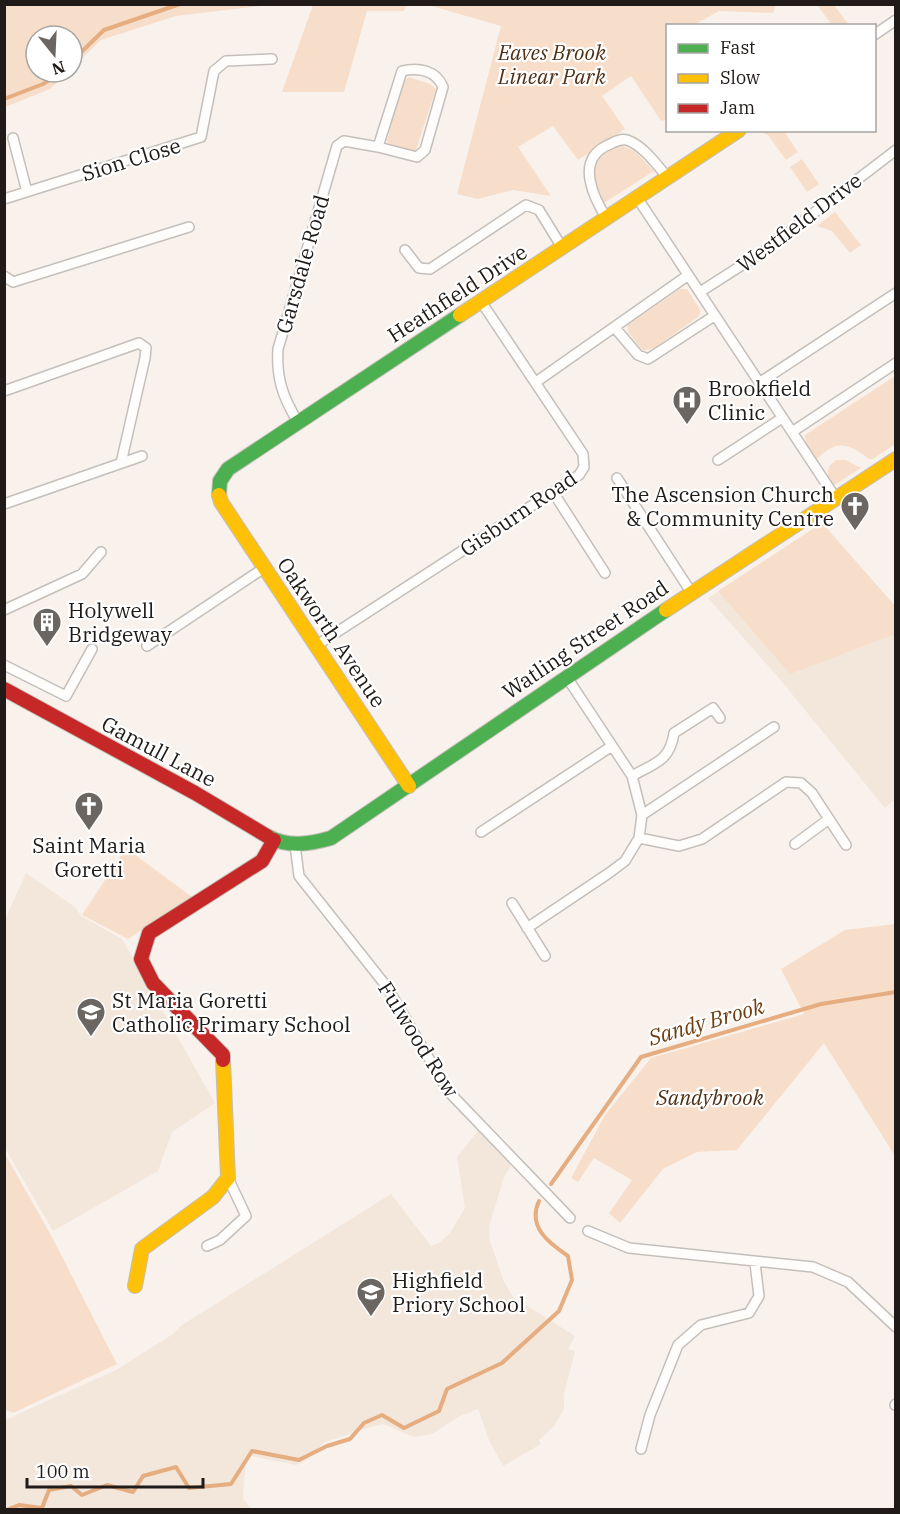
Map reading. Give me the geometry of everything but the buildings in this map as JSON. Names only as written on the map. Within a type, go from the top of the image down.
[{"type":"street","points":[[876,34],[896,20]]},
{"type":"street","name":"Sion Close","points":[[5,202],[27,192],[201,137],[214,71],[226,61],[272,59]]},
{"type":"street","name":"Garsdale Road","points":[[298,422],[284,399],[279,382],[277,364],[280,334],[337,146],[344,141],[417,157],[425,150],[443,87],[434,75],[414,68],[402,71],[378,147]]},
{"type":"street","name":"Heathfield Drive","points":[[221,502],[219,480],[228,469],[639,199],[736,132]]},
{"type":"street","points":[[13,138],[27,192]]},
{"type":"street","points":[[606,219],[595,201],[588,166],[592,157],[601,148],[620,139],[628,140],[647,154],[668,178]]},
{"type":"street","name":"Westfield Drive","points":[[700,292],[764,251],[896,150]]},
{"type":"street","points":[[639,199],[687,276],[700,292],[835,497]]},
{"type":"street","points":[[405,250],[419,268],[430,268],[526,205],[540,210],[563,249]]},
{"type":"street","points":[[4,276],[13,282],[189,227]]},
{"type":"street","points":[[536,382],[687,276]]},
{"type":"street","points":[[759,383],[896,293]]},
{"type":"street","name":"Gisburn Road","points":[[317,645],[579,475],[584,467],[583,458],[536,382],[482,303]]},
{"type":"street","points":[[615,328],[638,355],[648,359],[714,316]]},
{"type":"street","points":[[4,391],[139,343],[146,348],[145,358],[121,463]]},
{"type":"street","points":[[792,432],[896,363]]},
{"type":"street","points":[[718,460],[782,418]]},
{"type":"street","points":[[4,504],[142,456]]},
{"type":"street","name":"Watling Street Road","points":[[295,845],[313,844],[331,838],[691,592],[896,459]]},
{"type":"street","points":[[617,478],[691,592]]},
{"type":"street","points":[[553,492],[605,573]]},
{"type":"street","name":"Oakworth Avenue","points":[[221,502],[409,786]]},
{"type":"street","points":[[4,610],[82,574],[101,552]]},
{"type":"street","points":[[147,646],[264,568]]},
{"type":"street","points":[[4,665],[63,696],[68,693],[92,649]]},
{"type":"street","points":[[527,928],[625,861],[639,838],[642,815],[633,776],[566,676]]},
{"type":"street","name":"Gamull Lane","points":[[4,688],[195,793],[274,840],[295,845]]},
{"type":"street","points":[[633,776],[660,761],[672,750],[674,733],[713,708],[720,718]]},
{"type":"street","points":[[642,815],[774,726]]},
{"type":"street","points":[[481,832],[612,746]]},
{"type":"street","points":[[639,838],[679,846],[702,839],[786,782],[801,783],[812,793],[846,845]]},
{"type":"street","points":[[489,813],[495,823]]},
{"type":"street","points":[[795,844],[829,819]]},
{"type":"street","points":[[207,1246],[220,1240],[246,1216],[228,1178],[223,1055],[153,983],[141,959],[149,933],[262,861],[274,840]]},
{"type":"street","name":"Fulwood Row","points":[[295,845],[299,876],[387,987],[448,1091],[570,1218]]},
{"type":"street","points":[[512,903],[545,956]]},
{"type":"street","points":[[135,1286],[142,1249],[213,1197],[228,1178]]},
{"type":"street","points":[[588,1231],[629,1248],[755,1263],[813,1267],[848,1282],[896,1327]]},
{"type":"street","points":[[642,1449],[650,1415],[678,1344],[701,1325],[748,1313],[759,1296],[755,1263]]},
{"type":"street","points":[[886,1318],[896,1312]]},
{"type":"shaded area","points":[[822,523],[895,606],[895,799],[885,808],[778,677],[708,598]]},
{"type":"shaded area","name":"St Maria Goretti Catholic Primary School","points":[[26,873],[76,908],[81,916],[122,939],[215,1103],[172,1132],[158,1171],[53,1231],[5,1148],[4,922]]},
{"type":"shaded area","name":"Highfield Priory School","points":[[478,1131],[511,1166],[504,1177],[489,1227],[490,1241],[504,1282],[513,1297],[575,1336],[568,1349],[575,1351],[564,1394],[564,1409],[554,1426],[539,1440],[541,1444],[503,1466],[489,1440],[478,1409],[458,1417],[432,1434],[414,1437],[383,1424],[367,1428],[325,1442],[303,1462],[296,1465],[246,1455],[243,1499],[251,1509],[5,1509],[5,1420],[116,1370],[173,1334],[182,1325],[391,1194],[431,1246],[440,1242],[450,1233],[465,1208],[457,1157]]},
{"type":"green space","points":[[5,4],[268,4],[176,16],[101,40],[84,56],[84,24],[24,24],[24,84],[55,84],[50,89],[5,107]]},
{"type":"green space","points":[[313,5],[406,5],[404,11],[367,11],[344,92],[282,92]]},
{"type":"green space","name":"Eaves Brook Linear Park","points":[[428,5],[776,5],[773,13],[719,11],[696,24],[666,24],[666,119],[661,121],[631,76],[602,96],[625,129],[578,160],[553,126],[518,147],[551,196],[513,190],[478,199],[457,194],[501,26]]},
{"type":"green space","points":[[834,5],[848,24],[831,24],[818,6]]},
{"type":"green space","points":[[409,77],[430,84],[436,89],[416,150],[409,151],[391,147],[387,141],[402,82]]},
{"type":"green space","points":[[760,132],[785,132],[798,152],[786,160],[768,135]]},
{"type":"green space","points":[[617,143],[636,152],[654,171],[604,203],[592,172],[593,163]]},
{"type":"green space","points":[[802,159],[819,184],[807,192],[790,167]]},
{"type":"green space","points":[[835,212],[861,245],[850,253],[832,231],[817,226]]},
{"type":"green space","points":[[680,289],[687,289],[701,311],[698,317],[654,348],[643,351],[628,332],[628,325]]},
{"type":"green space","points":[[895,376],[895,444],[873,459],[869,459],[855,449],[836,446],[816,460],[806,444],[805,435]]},
{"type":"green space","points":[[836,460],[846,460],[861,468],[833,486],[828,472]]},
{"type":"green space","points":[[822,523],[895,606],[895,634],[790,674],[718,591]]},
{"type":"green space","points":[[126,848],[192,897],[128,939],[82,915]]},
{"type":"green space","name":"Sandybrook","points":[[895,924],[895,1156],[824,1043],[737,1150],[697,1152],[663,1169],[620,1223],[609,1213],[632,1180],[594,1158],[578,1182],[571,1178],[605,1115],[651,1058],[804,1014],[781,969],[845,930]]},
{"type":"green space","points":[[5,1154],[52,1237],[117,1364],[13,1413],[4,1409]]},
{"type":"waterway","points":[[84,49],[104,30],[180,4]]},
{"type":"waterway","points":[[4,99],[43,84]]},
{"type":"waterway","name":"Sandy Brook","points":[[551,1184],[641,1057],[821,1004],[896,992]]},
{"type":"waterway","name":"Sandy Brook","points":[[6,1510],[19,1505],[42,1508],[49,1490],[71,1486],[82,1495],[107,1485],[133,1492],[143,1476],[176,1467],[189,1488],[231,1484],[252,1451],[299,1460],[327,1446],[350,1439],[364,1423],[382,1415],[404,1428],[439,1411],[447,1389],[502,1363],[559,1311],[572,1280],[568,1256],[547,1240],[538,1226],[536,1210],[539,1201]]},
{"type":"traffic: fast","points":[[219,495],[220,481],[228,469],[460,315]]},
{"type":"traffic: fast","points":[[267,836],[275,840],[299,844],[331,838],[666,610]]},
{"type":"traffic: slow","points":[[460,315],[736,132]]},
{"type":"traffic: slow","points":[[666,610],[896,459]]},
{"type":"traffic: slow","points":[[219,495],[221,502],[409,786]]},
{"type":"traffic: slow","points":[[135,1286],[142,1249],[213,1197],[228,1178],[223,1060]]},
{"type":"traffic: jam","points":[[4,689],[195,793],[267,836]]},
{"type":"traffic: jam","points":[[223,1060],[223,1055],[153,983],[141,959],[149,933],[262,861],[274,840]]},
{"type":"place","name":"Brookfield Clinic","points":[[687,426]]},
{"type":"place","name":"The Ascension Church & Community Centre","points":[[855,532]]},
{"type":"place","name":"Holywell Bridgeway","points":[[47,648]]},
{"type":"place","name":"Saint Maria Goretti","points":[[89,832]]},
{"type":"place","name":"St Maria Goretti Catholic Primary School","points":[[91,1038]]},
{"type":"place","name":"Highfield Priory School","points":[[371,1318]]}]
